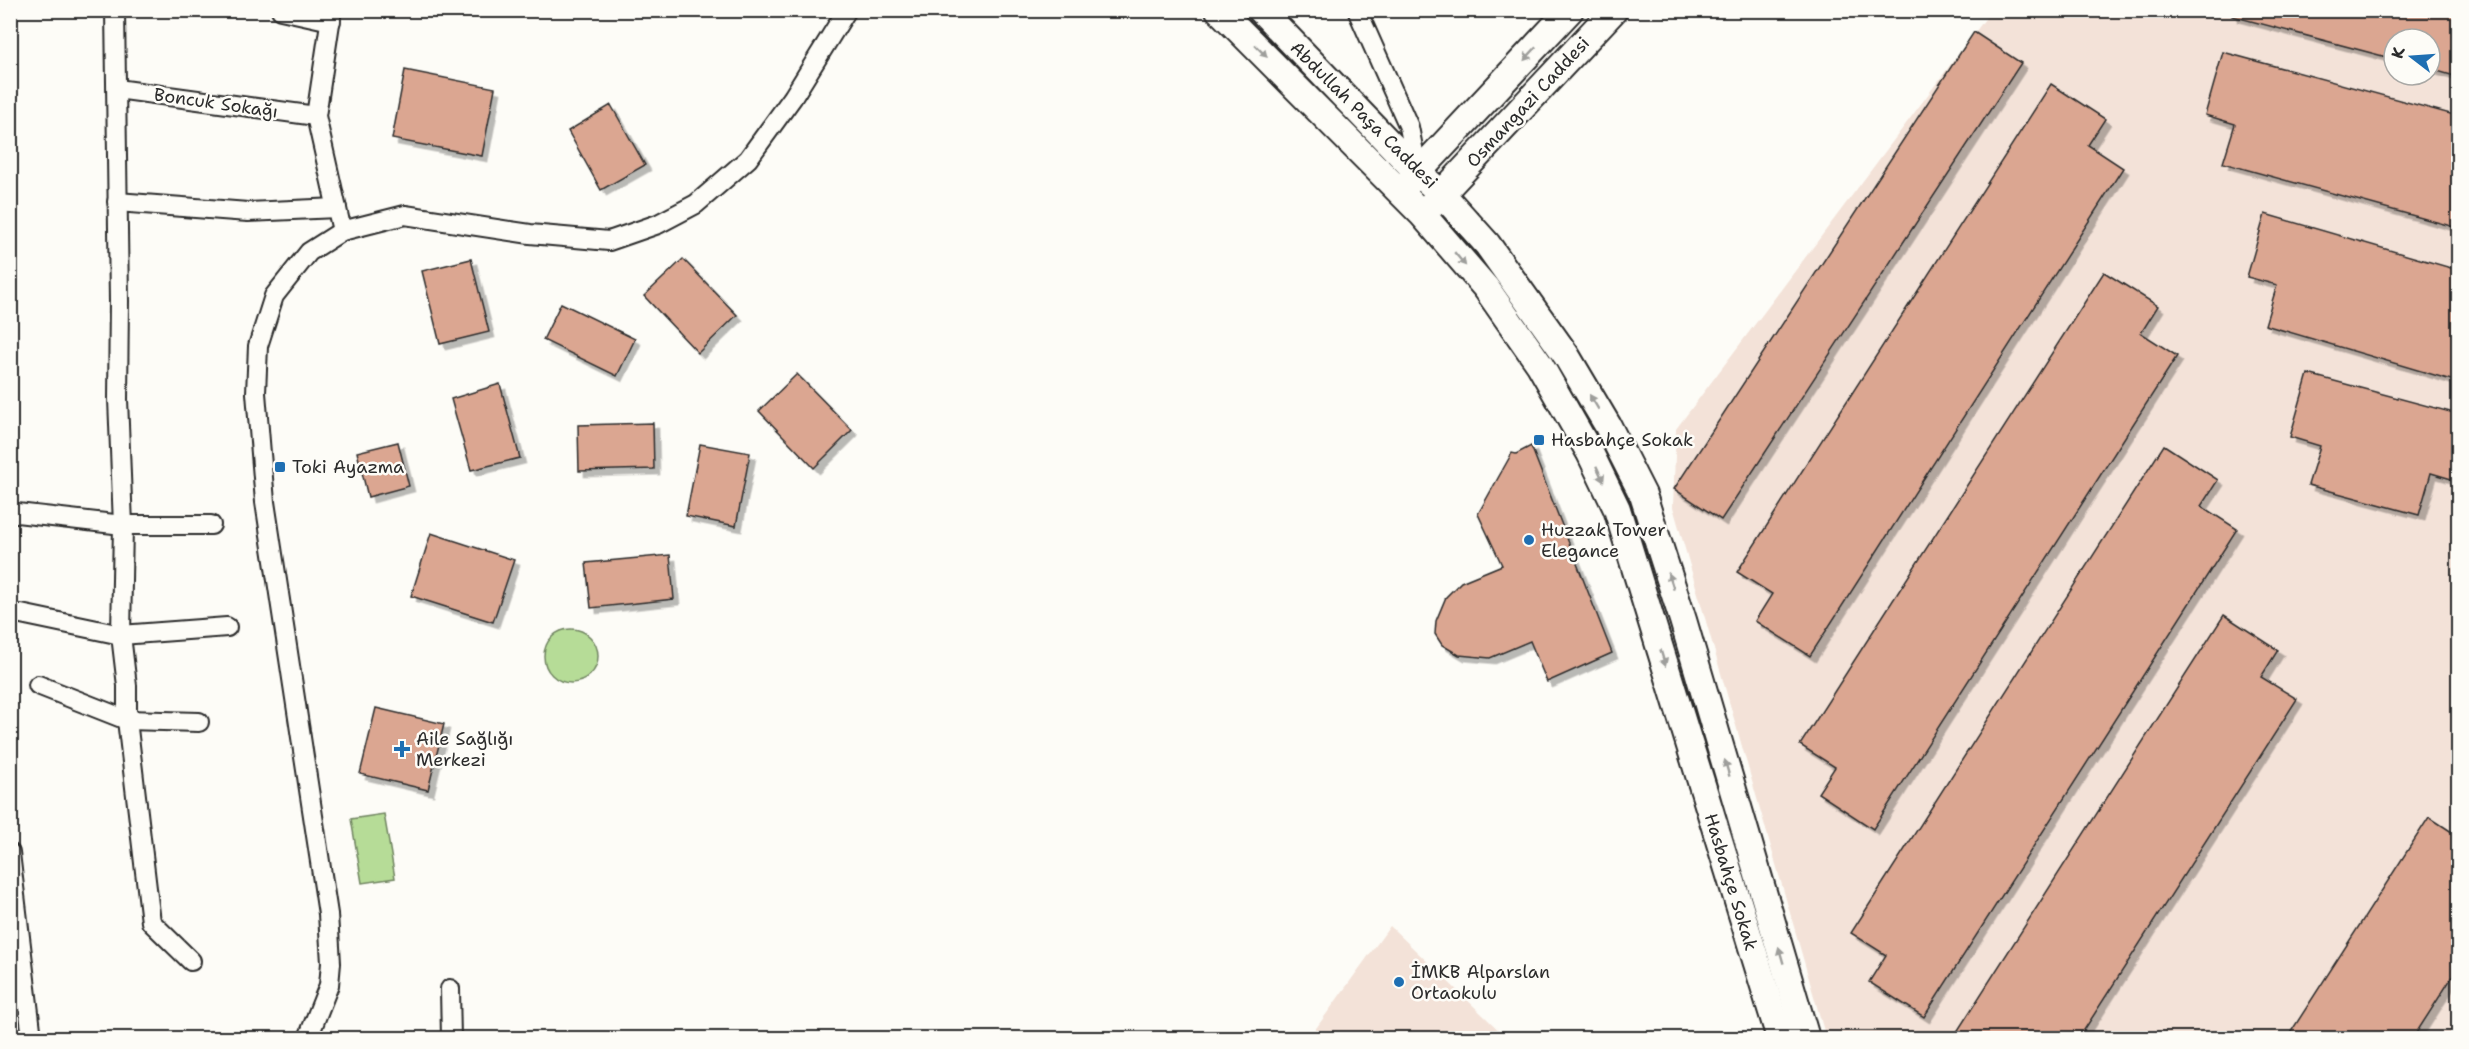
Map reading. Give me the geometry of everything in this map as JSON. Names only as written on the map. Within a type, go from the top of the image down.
[{"type":"main road","name":"Abdullah Paşa Caddesi","points":[[1219,10],[1400,192]]},
{"type":"main road","name":"Abdullah Paşa Caddesi","points":[[1261,10],[1418,173],[1442,194]]},
{"type":"main road","name":"Osmangazi Caddesi","points":[[1400,192],[1570,10]]},
{"type":"main road","name":"Osmangazi Caddesi","points":[[1422,214],[1614,10]]},
{"type":"main road","name":"Hasbahçe Sokak","points":[[1400,192],[1486,288],[1540,365],[1590,453],[1617,509],[1772,1034]]},
{"type":"main road","name":"Hasbahçe Sokak","points":[[1442,194],[1487,244],[1566,355],[1608,426],[1643,495],[1683,620],[1806,1038]]},
{"type":"main road","points":[[1772,1034],[1798,1011]]},
{"type":"street","points":[[115,10],[118,399],[123,525],[121,635],[127,686],[127,720],[151,922],[191,961]]},
{"type":"street","points":[[281,10],[331,16],[316,116],[342,231]]},
{"type":"street","points":[[308,1038],[329,985],[331,953],[326,903],[265,502],[256,393],[258,346],[274,296],[309,252],[342,231],[405,215],[530,234],[609,242],[658,224],[696,204],[748,159],[793,97],[847,10]]},
{"type":"street","points":[[1357,10],[1409,127],[1418,173]]},
{"type":"street","name":"Boncuk Sokağı","points":[[117,89],[316,116]]},
{"type":"street","points":[[117,202],[248,212],[337,208]]},
{"type":"street","points":[[17,513],[123,525],[211,525]]},
{"type":"street","points":[[21,614],[121,635],[227,627]]},
{"type":"street","points":[[38,685],[127,720],[199,722]]},
{"type":"street","points":[[10,853],[32,1038]]},
{"type":"street","points":[[450,989],[451,1038]]},
{"type":"shaded area","points":[[1991,11],[2458,11],[2458,1038],[1826,1038],[1673,507],[1676,429]]},
{"type":"shaded area","name":"İMKB Alparslan Ortaokulu","points":[[1390,926],[1507,1038],[1309,1038]]},
{"type":"green space","points":[[571,629],[581,631],[590,637],[596,646],[598,656],[596,666],[590,675],[581,681],[571,683],[561,681],[552,675],[546,666],[544,656],[546,646],[552,637],[561,631]]},
{"type":"green space","points":[[384,814],[395,878],[362,883],[351,819]]},
{"type":"building","points":[[2233,10],[2458,10],[2458,77],[2442,72],[2442,27],[2382,27],[2382,56],[2232,16]]},
{"type":"building","points":[[1974,32],[2021,63],[1721,520],[1674,489]]},
{"type":"building","points":[[2223,52],[2458,116],[2458,228],[2223,163],[2235,124],[2205,115]]},
{"type":"building","points":[[405,70],[495,88],[482,156],[392,139]]},
{"type":"building","points":[[2051,84],[2105,119],[2088,145],[2123,168],[1810,656],[1755,621],[1772,594],[1737,572]]},
{"type":"building","points":[[611,105],[645,165],[601,190],[568,131]]},
{"type":"building","points":[[2265,214],[2458,270],[2458,382],[2265,325],[2277,285],[2247,277]]},
{"type":"building","points":[[471,259],[489,332],[440,344],[422,271]]},
{"type":"building","points":[[683,259],[737,315],[698,353],[644,296]]},
{"type":"building","points":[[2104,272],[2158,306],[2141,333],[2177,356],[1873,829],[1818,793],[1835,767],[1800,745]]},
{"type":"building","points":[[561,303],[635,339],[617,376],[543,340]]},
{"type":"building","points":[[797,374],[852,430],[814,468],[759,411]]},
{"type":"building","points":[[2308,374],[2458,414],[2458,481],[2431,473],[2419,515],[2308,485],[2320,446],[2290,437]]},
{"type":"building","points":[[500,384],[520,458],[471,470],[451,399]]},
{"type":"building","points":[[653,423],[654,469],[579,471],[578,425]]},
{"type":"building","points":[[398,442],[409,486],[368,497],[357,452]]},
{"type":"building","points":[[700,444],[750,453],[736,526],[686,516]]},
{"type":"building","points":[[2164,445],[2218,480],[2201,506],[2237,529],[1924,1017],[1869,982],[1886,955],[1851,933]]},
{"type":"building","name":"Huzzak Tower Elegance","points":[[1531,446],[1612,653],[1547,682],[1530,641],[1490,658],[1459,655],[1442,645],[1435,634],[1436,621],[1446,597],[1461,582],[1502,565],[1478,514],[1512,453],[1516,454]]},
{"type":"building","points":[[431,533],[514,560],[493,622],[411,596]]},
{"type":"building","points":[[670,555],[674,599],[591,608],[586,563]]},
{"type":"building","points":[[2224,615],[2278,650],[2261,677],[2297,699],[2079,1038],[1953,1038]]},
{"type":"building","name":"Aile Sağlığı Merkezi","points":[[376,708],[444,724],[428,790],[360,774]]},
{"type":"building","points":[[2429,817],[2458,836],[2458,968],[2413,1038],[2287,1038]]},
{"type":"place","name":"Hasbahçe Sokak","points":[[1539,440]]},
{"type":"place","name":"Toki Ayazma","points":[[280,467]]},
{"type":"place","name":"Huzzak Tower Elegance","points":[[1529,540]]},
{"type":"place","name":"Aile Sağlığı Merkezi","points":[[402,749]]},
{"type":"place","name":"İMKB Alparslan Ortaokulu","points":[[1399,982]]}]
